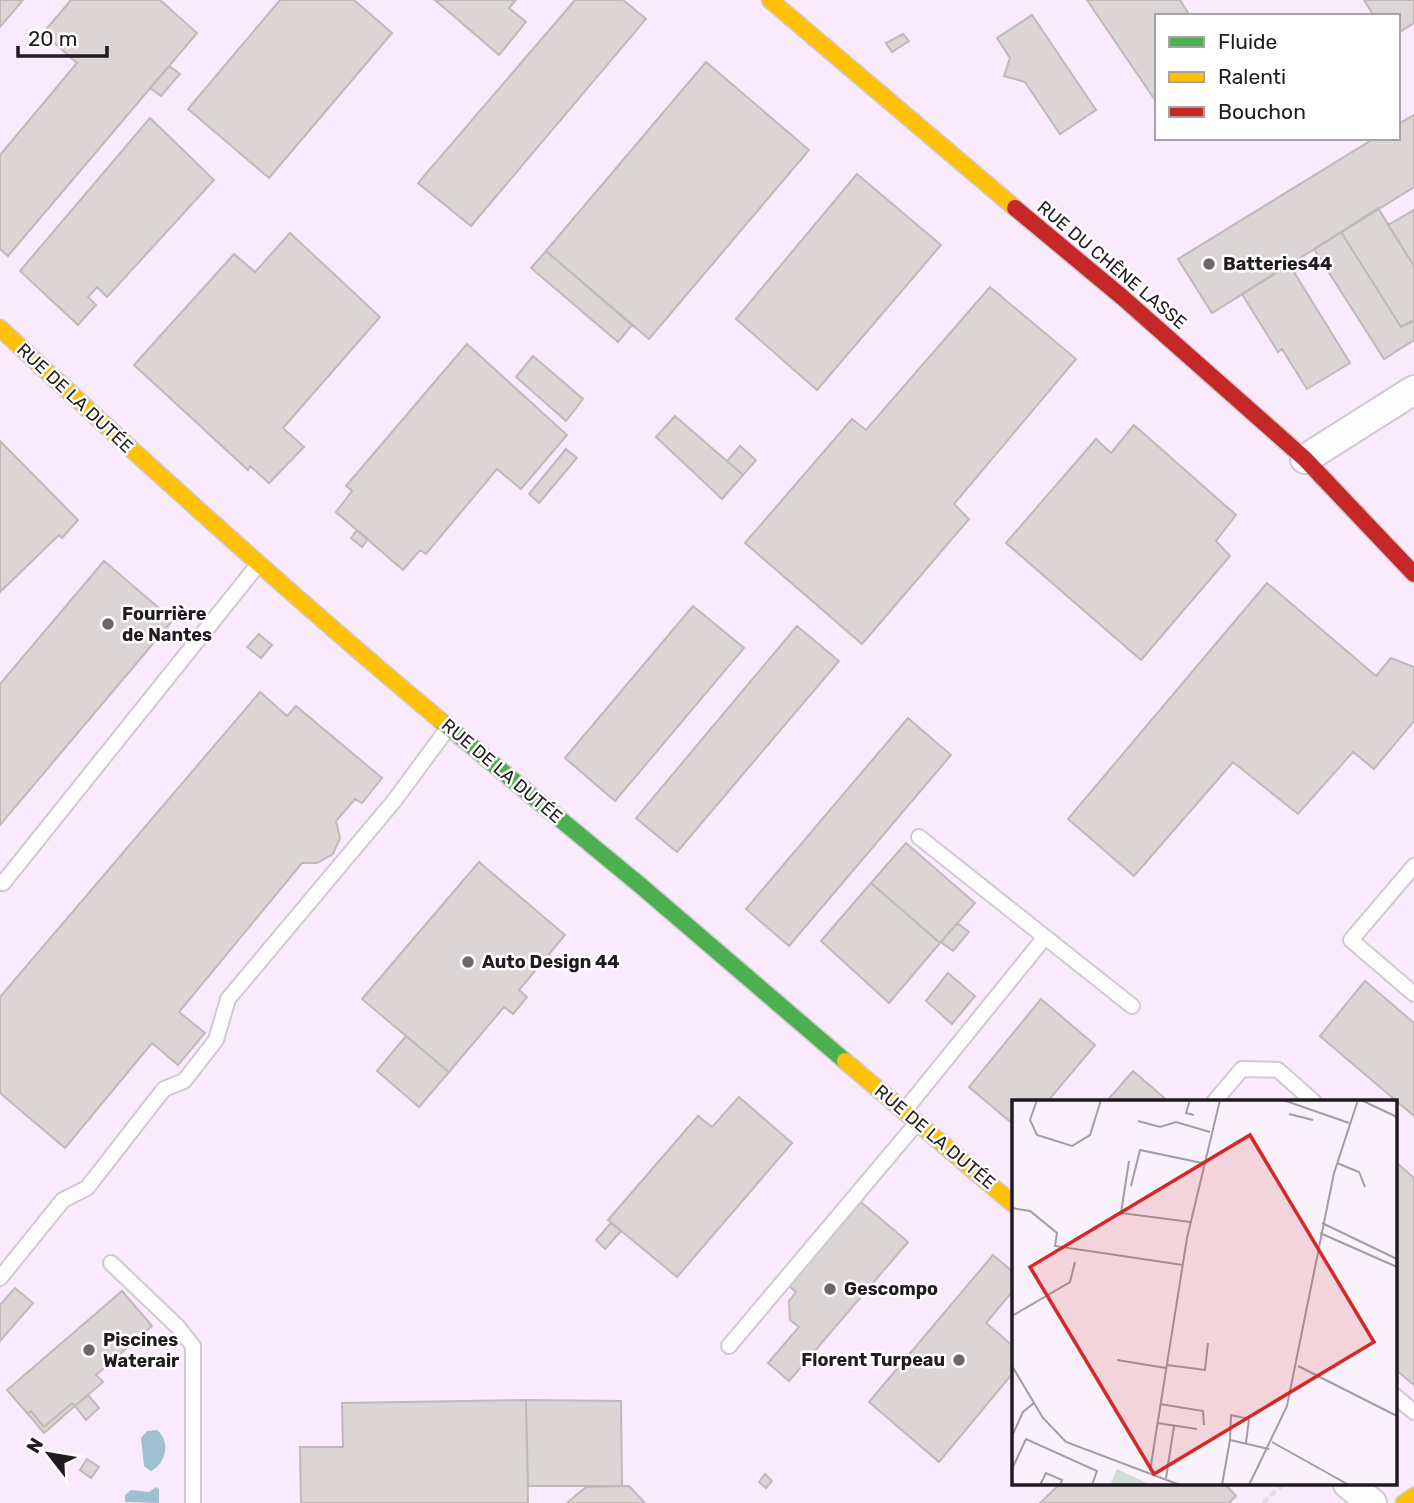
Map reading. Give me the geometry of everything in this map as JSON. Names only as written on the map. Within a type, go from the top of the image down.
[{"type":"street","name":"RUE DU CHÊNE LASSE","points":[[770,0],[1122,297],[1305,459],[1414,575]]},
{"type":"street","name":"RUE DE LA DUTÉE","points":[[0,328],[152,470],[328,627],[641,886],[1012,1203]]},
{"type":"street","points":[[1305,459],[1414,390]]},
{"type":"street","points":[[1351,1486],[1372,1503]]},
{"type":"street","points":[[1404,1503],[1414,1496]]},
{"type":"lane","points":[[0,881],[3,883],[258,565]]},
{"type":"lane","points":[[0,1278],[63,1200],[87,1188],[164,1089],[184,1081],[216,1040],[229,999],[394,801],[449,727]]},
{"type":"lane","points":[[919,837],[1132,1006]]},
{"type":"lane","points":[[1414,866],[1351,940],[1414,994]]},
{"type":"lane","points":[[904,1111],[1045,937]]},
{"type":"lane","points":[[1216,1100],[1242,1069],[1278,1070],[1312,1100]]},
{"type":"lane","points":[[729,1346],[917,1122]]},
{"type":"lane","points":[[111,1263],[177,1326],[193,1346],[193,1503]]},
{"type":"lane","points":[[1396,1397],[1414,1412]]},
{"type":"path","points":[[1263,1503],[1281,1486]]},
{"type":"shaded area","points":[[0,0],[1414,0],[1414,1503],[0,1503]]},
{"type":"water","points":[[157,1430],[164,1440],[165,1452],[160,1463],[151,1471],[144,1466],[141,1438],[147,1431]]},
{"type":"water","points":[[156,1487],[159,1489],[159,1503],[125,1502],[125,1495],[131,1490],[149,1492]]},
{"type":"building","points":[[0,0],[23,0],[0,27]]},
{"type":"building","points":[[71,0],[160,0],[197,33],[8,256],[0,249],[0,155],[77,63],[43,33]]},
{"type":"building","points":[[280,0],[354,0],[392,33],[269,178],[188,109]]},
{"type":"building","points":[[435,0],[516,0],[509,8],[526,22],[499,55]]},
{"type":"building","points":[[575,0],[623,0],[646,19],[471,226],[418,183]]},
{"type":"building","points":[[1087,0],[1180,0],[1189,14],[1155,14],[1155,100]]},
{"type":"building","points":[[1364,0],[1414,0],[1414,23],[1400,32],[1400,14],[1373,14]]},
{"type":"building","points":[[1032,15],[1096,110],[1060,134],[1025,82],[1004,76],[1010,58],[997,38]]},
{"type":"building","points":[[903,34],[909,41],[892,52],[886,43]]},
{"type":"building","points":[[706,62],[809,150],[649,339],[546,251]]},
{"type":"building","points":[[169,66],[180,74],[161,96],[150,88]]},
{"type":"building","points":[[1414,115],[1414,187],[1212,313],[1178,259],[1372,140],[1400,140],[1400,123]]},
{"type":"building","points":[[150,118],[214,180],[107,297],[97,287],[88,297],[96,305],[78,325],[20,271]]},
{"type":"building","points":[[857,174],[941,245],[817,390],[736,319]]},
{"type":"building","points":[[1378,208],[1414,266],[1414,320],[1401,327],[1341,232]]},
{"type":"building","points":[[1414,210],[1414,266],[1388,225]]},
{"type":"building","points":[[1341,232],[1401,327],[1414,321],[1414,340],[1384,359],[1314,249]]},
{"type":"building","points":[[290,233],[380,317],[283,428],[304,447],[269,483],[250,466],[248,470],[134,365],[234,254],[255,272]]},
{"type":"building","points":[[546,251],[632,325],[618,342],[531,268]]},
{"type":"building","points":[[1289,264],[1350,363],[1307,389],[1282,349],[1278,352],[1242,294]]},
{"type":"building","points":[[990,287],[1076,359],[954,504],[969,519],[862,644],[745,543],[852,419],[866,430]]},
{"type":"building","points":[[467,344],[567,435],[521,489],[497,469],[426,554],[420,550],[403,570],[336,512],[352,491],[346,486]]},
{"type":"building","points":[[533,356],[583,399],[566,421],[516,377]]},
{"type":"building","points":[[675,416],[743,475],[722,499],[656,437]]},
{"type":"building","points":[[1134,425],[1236,515],[1216,541],[1230,556],[1141,660],[1006,543],[1096,439],[1111,453]]},
{"type":"building","points":[[0,441],[78,520],[62,538],[59,535],[0,592]]},
{"type":"building","points":[[740,446],[756,460],[743,475],[727,461]]},
{"type":"building","points":[[566,449],[577,458],[539,503],[529,494]]},
{"type":"building","points":[[357,530],[368,539],[362,547],[351,538]]},
{"type":"building","points":[[104,561],[173,620],[0,825],[0,684]]},
{"type":"building","points":[[1267,583],[1376,676],[1391,658],[1414,667],[1414,721],[1374,769],[1353,752],[1298,814],[1233,762],[1134,876],[1068,819]]},
{"type":"building","points":[[693,606],[744,648],[615,801],[565,758]]},
{"type":"building","points":[[797,626],[839,661],[677,852],[636,818]]},
{"type":"building","points":[[259,634],[272,645],[261,658],[247,647]]},
{"type":"building","points":[[260,692],[287,716],[296,706],[382,778],[362,803],[355,799],[336,821],[340,838],[333,854],[317,863],[302,863],[179,1012],[205,1033],[178,1065],[152,1043],[65,1148],[0,1093],[0,997]]},
{"type":"building","points":[[908,718],[951,755],[789,946],[746,909]]},
{"type":"building","points":[[906,843],[975,903],[940,943],[871,883]]},
{"type":"building","name":"Auto Design 44","points":[[479,862],[565,935],[519,990],[527,997],[513,1014],[504,1007],[449,1072],[362,999]]},
{"type":"building","points":[[871,883],[940,943],[889,1003],[821,941]]},
{"type":"building","points":[[957,923],[969,932],[953,951],[941,942]]},
{"type":"building","points":[[948,973],[975,996],[952,1024],[926,1001]]},
{"type":"building","points":[[1365,981],[1414,1023],[1414,1116],[1396,1100],[1320,1036]]},
{"type":"building","points":[[1041,999],[1095,1045],[1049,1100],[1012,1100],[1012,1123],[969,1087]]},
{"type":"building","points":[[406,1036],[449,1072],[419,1107],[377,1071]]},
{"type":"building","points":[[1133,1071],[1167,1100],[1108,1100]]},
{"type":"building","points":[[739,1097],[792,1143],[677,1277],[608,1220],[698,1116],[712,1127]]},
{"type":"building","points":[[1396,1162],[1414,1178],[1414,1385],[1396,1370]]},
{"type":"building","name":"Gescompo","points":[[861,1202],[908,1242],[789,1381],[768,1363],[799,1327],[790,1320],[789,1301],[796,1292],[789,1286]]},
{"type":"building","points":[[611,1223],[621,1231],[605,1249],[596,1240]]},
{"type":"building","name":"Florent Turpeau","points":[[993,1255],[1012,1271],[1012,1292],[986,1323],[1012,1345],[1012,1374],[939,1462],[869,1402]]},
{"type":"building","points":[[15,1288],[33,1303],[0,1341],[0,1305]]},
{"type":"building","name":"Piscines Waterair","points":[[122,1291],[152,1326],[96,1375],[103,1382],[75,1406],[72,1403],[44,1427],[31,1411],[28,1414],[7,1390]]},
{"type":"building","points":[[88,1395],[99,1408],[86,1420],[75,1406]]},
{"type":"building","points":[[526,1400],[528,1503],[301,1503],[300,1447],[343,1447],[342,1403]]},
{"type":"building","points":[[526,1400],[621,1401],[622,1486],[528,1486]]},
{"type":"building","points":[[72,1403],[75,1406],[44,1433],[28,1414],[31,1411],[44,1427]]},
{"type":"building","points":[[87,1459],[99,1467],[91,1478],[80,1470]]},
{"type":"building","points":[[765,1474],[772,1481],[766,1488],[759,1482]]},
{"type":"building","points":[[629,1486],[645,1503],[567,1503],[586,1487]]},
{"type":"building","points":[[1058,1486],[1227,1486],[1236,1496],[1229,1503],[1040,1503]]},
{"type":"traffic: fast","points":[[440,720],[641,886],[845,1061]]},
{"type":"traffic: slow","points":[[770,0],[1015,208]]},
{"type":"traffic: slow","points":[[0,328],[217,527],[440,720]]},
{"type":"traffic: slow","points":[[845,1061],[1012,1203]]},
{"type":"traffic: slow","points":[[1404,1503],[1414,1496]]},
{"type":"traffic: jam","points":[[1015,208],[1122,297],[1305,459],[1414,574]]},
{"type":"place","name":"Batteries44","points":[[1209,264]]},
{"type":"place","name":"Fourrière de Nantes","points":[[108,624]]},
{"type":"place","name":"Auto Design 44","points":[[468,962]]},
{"type":"place","name":"Gescompo","points":[[830,1289]]},
{"type":"place","name":"Piscines Waterair","points":[[89,1350]]},
{"type":"place","name":"Florent Turpeau","points":[[959,1360]]}]
